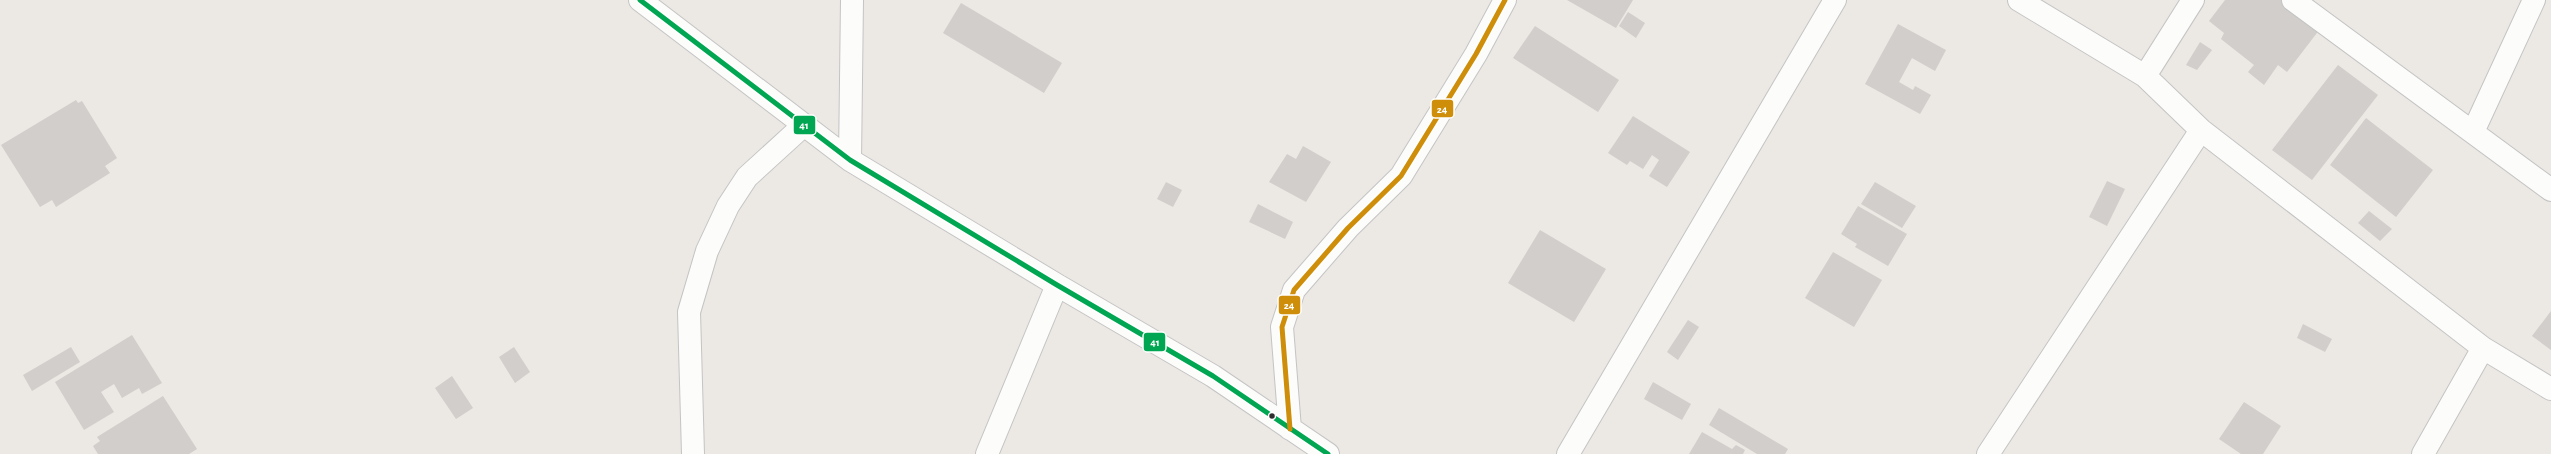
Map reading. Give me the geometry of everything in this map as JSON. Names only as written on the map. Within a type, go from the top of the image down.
[{"type":"street","points":[[640,0],[850,160],[1057,285],[1213,376],[1328,454]]},
{"type":"street","points":[[850,160],[852,0]]},
{"type":"street","points":[[1290,429],[1282,327],[1294,290],[1348,228],[1401,176],[1476,54],[1505,0]]},
{"type":"street","points":[[1568,454],[1834,0]]},
{"type":"street","points":[[2019,0],[2145,76],[2201,130],[2483,348],[2551,388]]},
{"type":"street","points":[[2145,76],[2193,0]]},
{"type":"street","points":[[2293,0],[2551,190]]},
{"type":"street","points":[[2473,132],[2534,0]]},
{"type":"street","points":[[693,454],[689,312],[707,251],[728,206],[747,177],[804,125]]},
{"type":"street","points":[[1988,454],[2201,130]]},
{"type":"street","points":[[987,454],[1057,285]]},
{"type":"street","points":[[2423,454],[2483,348]]},
{"type":"building","points":[[1567,0],[1633,0],[1616,28]]},
{"type":"building","points":[[2225,0],[2281,0],[2320,29],[2287,72],[2278,65],[2264,85],[2248,72],[2254,65],[2221,39],[2224,33],[2209,21]]},
{"type":"building","points":[[961,3],[1062,63],[1044,93],[943,33]]},
{"type":"building","points":[[1628,12],[1645,23],[1636,38],[1619,26]]},
{"type":"building","points":[[1898,24],[1946,50],[1935,71],[1912,58],[1899,82],[1913,90],[1915,86],[1931,95],[1920,114],[1865,84]]},
{"type":"building","points":[[1535,26],[1619,80],[1598,112],[1513,58]]},
{"type":"building","points":[[2200,42],[2212,50],[2197,70],[2186,65]]},
{"type":"building","points":[[2338,65],[2378,95],[2312,180],[2272,150]]},
{"type":"building","points":[[76,100],[78,103],[82,101],[117,158],[105,166],[110,173],[56,207],[52,200],[40,207],[1,145]]},
{"type":"building","points":[[1633,116],[1690,152],[1667,187],[1649,176],[1659,160],[1652,155],[1643,169],[1630,161],[1627,165],[1608,153]]},
{"type":"building","points":[[2366,118],[2433,170],[2396,217],[2330,165]]},
{"type":"building","points":[[1303,146],[1331,162],[1306,202],[1269,182],[1287,154],[1296,159]]},
{"type":"building","points":[[2107,181],[2125,189],[2107,226],[2089,217]]},
{"type":"building","points":[[1166,182],[1182,190],[1173,207],[1157,199]]},
{"type":"building","points":[[1875,182],[1916,206],[1902,228],[1861,204]]},
{"type":"building","points":[[1258,204],[1293,222],[1285,239],[1249,222]]},
{"type":"building","points":[[1858,206],[1907,234],[1888,266],[1855,247],[1857,244],[1841,234]]},
{"type":"building","points":[[2369,211],[2392,229],[2380,241],[2358,223]]},
{"type":"building","points":[[1540,230],[1606,269],[1574,322],[1508,283]]},
{"type":"building","points":[[1833,252],[1882,280],[1854,327],[1805,298]]},
{"type":"building","points":[[2551,311],[2551,350],[2532,336]]},
{"type":"building","points":[[1688,320],[1699,327],[1678,360],[1667,352]]},
{"type":"building","points":[[2303,324],[2332,339],[2325,352],[2297,338]]},
{"type":"building","points":[[132,335],[162,383],[142,394],[139,388],[122,398],[114,384],[101,392],[114,412],[84,430],[55,382]]},
{"type":"building","points":[[71,347],[80,362],[32,391],[23,375]]},
{"type":"building","points":[[514,347],[530,372],[515,383],[499,357]]},
{"type":"building","points":[[452,376],[473,408],[456,419],[435,388]]},
{"type":"building","points":[[1653,382],[1691,404],[1682,420],[1644,399]]},
{"type":"building","points":[[163,396],[197,449],[189,454],[98,454],[93,446],[100,441],[97,437]]},
{"type":"building","points":[[2244,402],[2281,426],[2263,454],[2241,454],[2219,439]]},
{"type":"building","points":[[1719,408],[1788,449],[1785,454],[1757,454],[1709,425]]},
{"type":"building","points":[[1702,432],[1732,449],[1736,445],[1745,450],[1743,454],[1689,454]]},
{"type":"transit line","name":"41","points":[[640,0],[850,160],[1057,285],[1213,376],[1328,454]]},
{"type":"transit line","name":"24","points":[[1290,429],[1282,327],[1294,290],[1348,228],[1401,176],[1476,54],[1505,0]]}]
